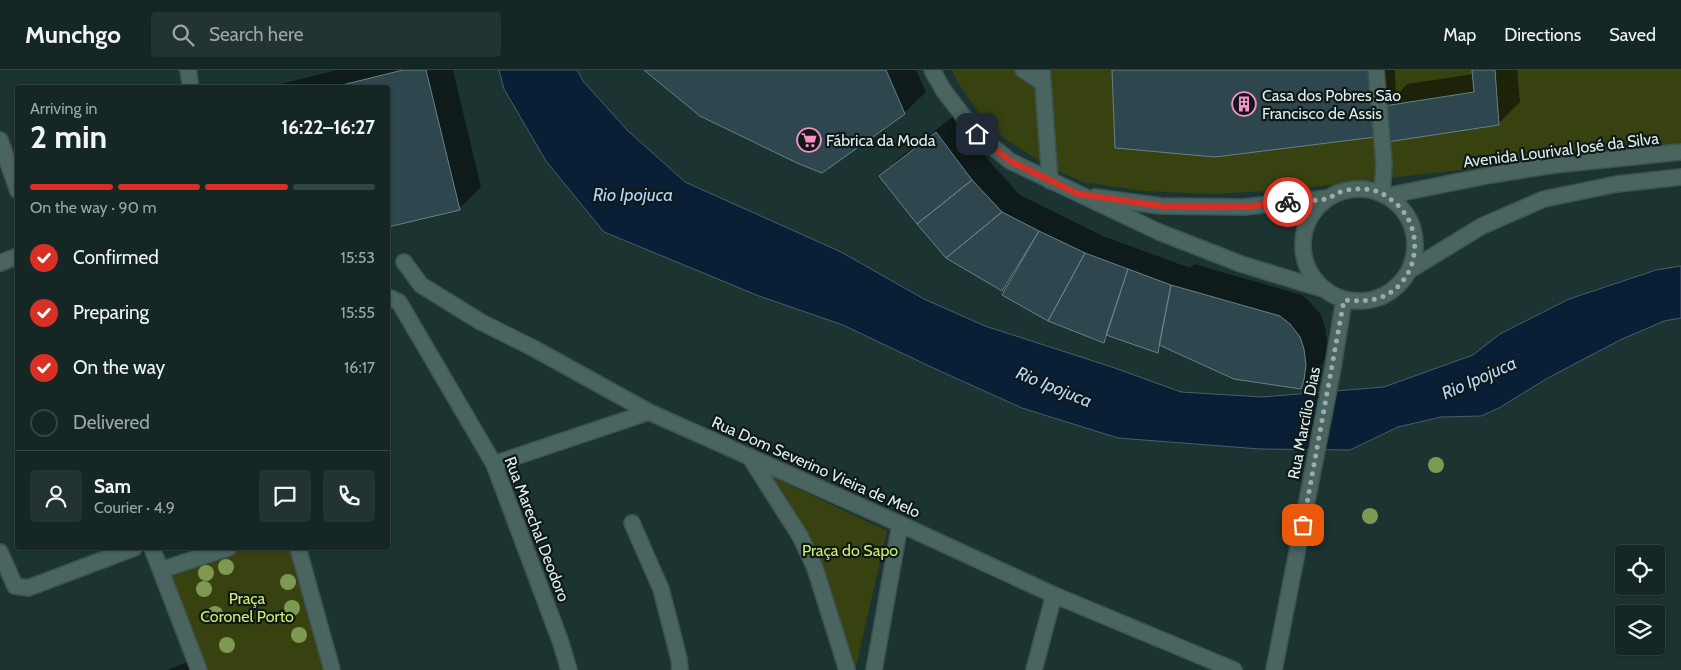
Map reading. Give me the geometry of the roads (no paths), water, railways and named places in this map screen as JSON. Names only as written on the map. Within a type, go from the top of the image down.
[{"type":"street","points":[[188,70],[190,85]]},
{"type":"street","points":[[932,70],[944,91],[977,134],[1010,161],[1159,232],[1242,264],[1326,290]]},
{"type":"street","points":[[1023,70],[1043,77],[1050,181]]},
{"type":"street","points":[[1376,70],[1384,164],[1384,195]]},
{"type":"street","points":[[0,140],[15,182]]},
{"type":"street","name":"Avenida Lourival José da Silva","points":[[1384,195],[1482,176],[1554,165],[1681,152]]},
{"type":"street","name":"Avenida Lourival José da Silva","points":[[1410,270],[1482,226],[1544,199],[1616,184],[1681,177]]},
{"type":"street","name":"Avenida Lourival José da Silva","points":[[1357,189],[1372,190],[1384,195],[1400,206],[1410,220],[1415,237],[1415,254],[1410,270],[1398,286],[1382,297],[1363,302],[1344,300],[1326,290],[1313,278],[1306,262],[1303,244],[1307,226],[1315,211],[1328,198],[1342,192],[1357,189]]},
{"type":"street","points":[[1078,194],[1161,206],[1244,207],[1328,198]]},
{"type":"street","points":[[0,263],[15,257]]},
{"type":"street","name":"Rua Dom Severino Vieira de Melo","points":[[404,262],[421,285],[481,322],[533,348],[649,412],[1054,595],[1234,670]]},
{"type":"street","name":"Rua Marechal Deodoro","points":[[394,300],[494,464],[561,643],[568,670]]},
{"type":"street","name":"Rua Marcílio Dias","points":[[1274,670],[1300,544],[1344,300]]},
{"type":"street","points":[[494,464],[649,412]]},
{"type":"street","points":[[749,456],[800,536],[815,568],[847,670]]},
{"type":"street","points":[[632,523],[660,589],[679,659],[680,670]]},
{"type":"street","points":[[874,670],[900,524]]},
{"type":"street","points":[[0,552],[15,586],[28,588],[129,550]]},
{"type":"street","points":[[153,550],[199,670]]},
{"type":"street","points":[[161,570],[222,550]]},
{"type":"street","points":[[299,550],[332,670]]},
{"type":"street","points":[[1034,670],[1054,595]]},
{"type":"water","name":"Rio Ipojuca","points":[[499,70],[577,70],[583,81],[627,130],[685,182],[841,252],[924,299],[985,326],[1112,367],[1181,392],[1262,397],[1384,387],[1473,355],[1500,334],[1569,299],[1656,270],[1681,266],[1681,318],[1664,321],[1620,340],[1546,379],[1499,408],[1481,416],[1441,417],[1398,427],[1350,450],[1260,449],[1118,438],[1022,408],[843,325],[759,296],[604,232],[546,161],[504,89]]},
{"type":"place","name":"Casa dos Pobres São Francisco de Assis","points":[[1244,104]]},
{"type":"place","name":"Fábrica da Moda","points":[[809,140]]},
{"type":"park label","name":"Praça do Sapo","points":[[850,550]]},
{"type":"park label","name":"Praça Coronel Porto","points":[[247,607]]}]
